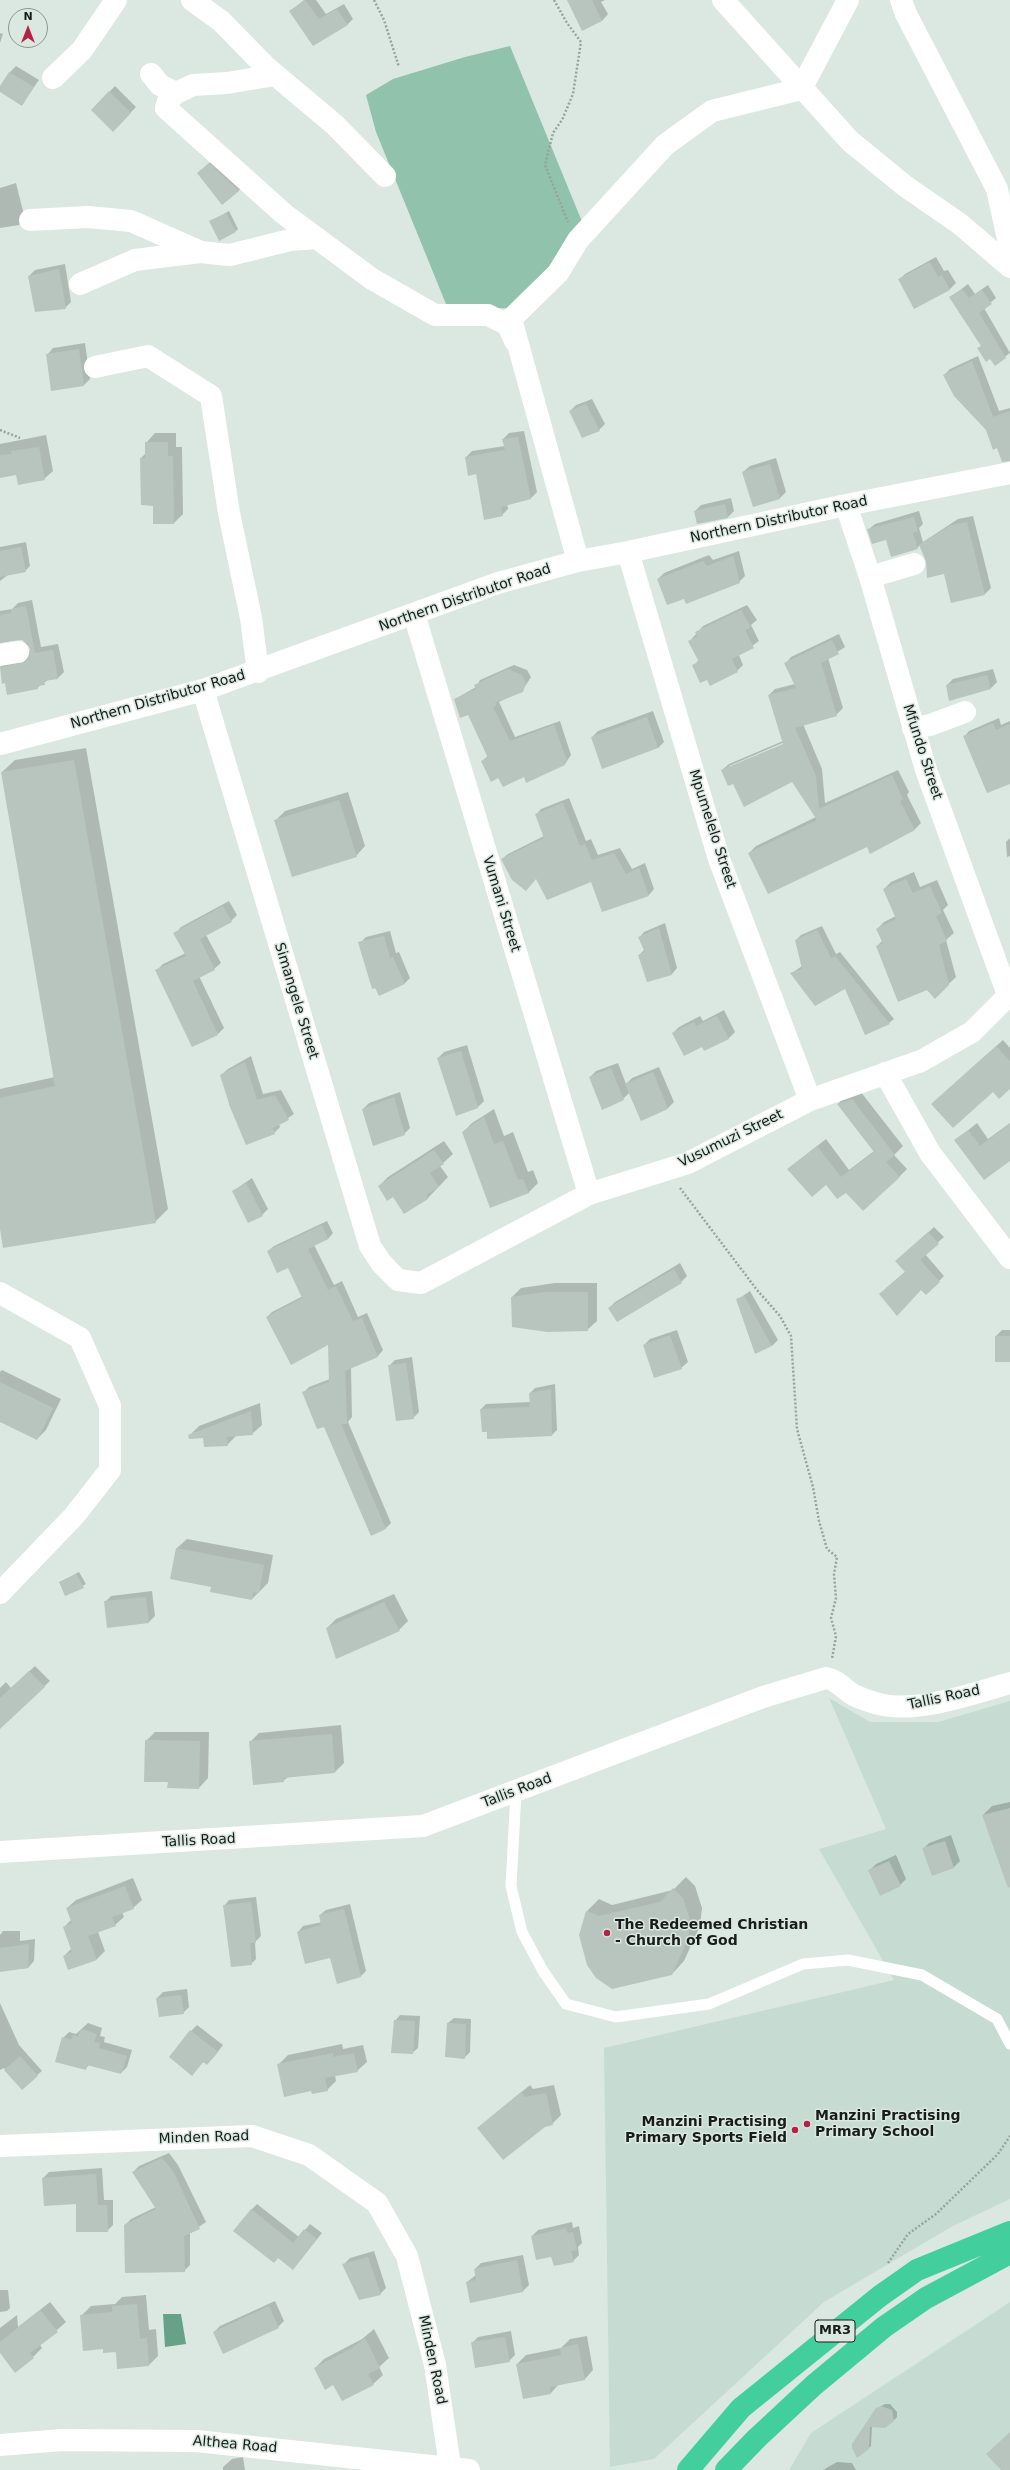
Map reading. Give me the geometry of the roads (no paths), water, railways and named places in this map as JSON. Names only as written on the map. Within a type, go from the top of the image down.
[{"type":"highway","name":"MR3","points":[[688,2470],[741,2408],[880,2296],[917,2270],[1010,2232]]},
{"type":"highway","name":"MR3","points":[[726,2470],[757,2438],[814,2384],[884,2327],[926,2298],[1010,2253]]},
{"type":"street","points":[[53,78],[82,50],[116,0]]},
{"type":"street","points":[[192,0],[222,21],[275,75],[335,124],[385,176]]},
{"type":"street","points":[[723,0],[801,89],[850,141],[906,186],[960,224],[1010,267]]},
{"type":"street","points":[[578,561],[511,319],[558,273],[578,240],[665,144],[712,111],[801,89],[848,0]]},
{"type":"street","points":[[901,0],[909,21],[997,190],[1010,248]]},
{"type":"street","points":[[150,74],[160,85],[176,93]]},
{"type":"street","points":[[275,75],[193,85],[176,93],[168,101],[166,108],[239,176],[284,214],[372,279],[436,315],[488,315],[508,325],[520,355]]},
{"type":"street","points":[[30,220],[88,217],[131,221],[201,252]]},
{"type":"street","points":[[80,284],[135,260],[201,252],[230,255],[290,240],[317,238]]},
{"type":"street","points":[[95,367],[148,356],[211,396],[229,513],[251,618],[258,672]]},
{"type":"street","name":"Northern Distributor Road","points":[[0,744],[203,690],[258,672],[498,583],[578,561],[628,552],[846,505],[1010,473]]},
{"type":"street","name":"Mfundo Street","points":[[846,505],[870,578],[926,770],[1009,995]]},
{"type":"street","name":"Mpumelelo Street","points":[[628,552],[719,859],[810,1100]]},
{"type":"street","points":[[870,578],[914,564]]},
{"type":"street","name":"Vumani Street","points":[[414,614],[589,1194]]},
{"type":"street","name":"Simangele Street","points":[[203,690],[370,1246],[382,1264],[398,1280],[422,1284]]},
{"type":"street","points":[[913,728],[930,725],[965,712]]},
{"type":"street","name":"Vusumuzi Street","points":[[422,1284],[589,1194],[688,1163],[810,1100],[921,1061],[972,1032],[1009,995]]},
{"type":"street","points":[[885,1073],[930,1153],[1010,1258]]},
{"type":"street","points":[[0,1293],[80,1338],[110,1406],[110,1470],[74,1516],[0,1593]]},
{"type":"street","name":"Tallis Road","points":[[0,1852],[423,1826],[516,1792],[763,1697],[826,1678],[833,1679],[853,1694],[876,1703],[905,1707],[959,1697],[1010,1683]]},
{"type":"street","name":"Minden Road","points":[[0,2146],[252,2136],[309,2155],[377,2203],[407,2256],[436,2365],[460,2468]]},
{"type":"street","name":"Althea Road","points":[[0,2445],[62,2440],[196,2441],[460,2468]]},
{"type":"lane","points":[[516,1792],[511,1886],[520,1924],[543,1971],[566,2004],[616,2017],[709,2004],[804,1964],[848,1960],[922,1975],[997,2019],[1010,2044]]},
{"type":"place","name":"The Redeemed Christian - Church of God","points":[[607,1933]]},
{"type":"place","name":"Manzini Practising Primary School","points":[[807,2124]]},
{"type":"place","name":"Manzini Practising Primary Sports Field","points":[[795,2130]]}]
